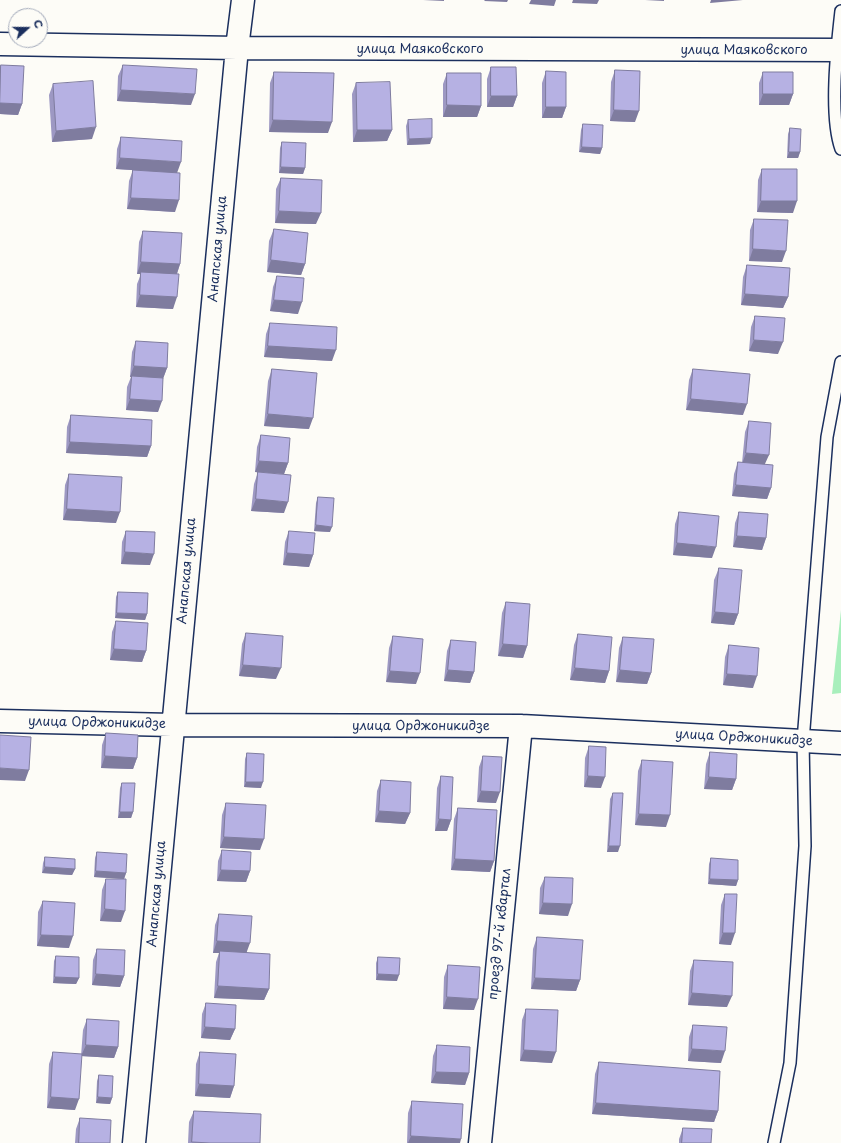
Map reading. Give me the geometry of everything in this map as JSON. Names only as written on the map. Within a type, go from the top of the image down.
[{"type":"street","name":"Анапская улица","points":[[134,1143],[172,725],[237,48],[243,0]]},
{"type":"street","name":"улица Маяковского","points":[[0,44],[237,48],[839,50]]},
{"type":"street","name":"улица Орджоникидзе","points":[[0,721],[172,725],[521,726],[841,743]]},
{"type":"street","name":"проезд 97-й квартал","points":[[480,1143],[521,726]]},
{"type":"lane","points":[[841,11],[836,113],[841,149]]},
{"type":"lane","points":[[774,1143],[790,1055],[805,846],[803,741],[827,437],[841,362]]},
{"type":"green space","points":[[841,610],[841,693],[832,694]]},
{"type":"building","points":[[1,65],[24,66],[22,104],[0,103]]},
{"type":"building","points":[[123,65],[197,69],[195,94],[121,90]]},
{"type":"building","points":[[491,67],[516,67],[517,96],[491,96]]},
{"type":"building","points":[[615,70],[640,71],[639,111],[614,110]]},
{"type":"building","points":[[546,71],[566,72],[566,107],[546,107]]},
{"type":"building","points":[[274,72],[334,73],[332,122],[273,120]]},
{"type":"building","points":[[763,72],[793,72],[793,94],[763,94]]},
{"type":"building","points":[[447,73],[481,73],[481,106],[447,105]]},
{"type":"building","points":[[93,81],[96,127],[56,131],[53,84]]},
{"type":"building","points":[[390,82],[392,130],[357,130],[356,83]]},
{"type":"building","points":[[432,119],[432,138],[409,139],[408,120]]},
{"type":"building","points":[[583,124],[603,125],[602,148],[582,147]]},
{"type":"building","points":[[790,128],[801,129],[800,152],[789,152]]},
{"type":"building","points":[[121,137],[182,141],[181,162],[120,158]]},
{"type":"building","points":[[282,142],[306,143],[305,168],[281,167]]},
{"type":"building","points":[[762,169],[797,169],[797,201],[761,201]]},
{"type":"building","points":[[133,170],[180,173],[179,200],[131,198]]},
{"type":"building","points":[[281,178],[322,180],[321,213],[279,211]]},
{"type":"building","points":[[754,219],[788,220],[786,251],[753,249]]},
{"type":"building","points":[[274,229],[308,233],[305,264],[271,260]]},
{"type":"building","points":[[143,231],[182,233],[180,264],[141,262]]},
{"type":"building","points":[[747,265],[790,268],[788,297],[745,294]]},
{"type":"building","points":[[141,272],[179,274],[177,297],[140,295]]},
{"type":"building","points":[[277,276],[304,278],[302,302],[274,300]]},
{"type":"building","points":[[755,316],[785,318],[783,342],[754,340]]},
{"type":"building","points":[[270,323],[337,327],[336,350],[268,346]]},
{"type":"building","points":[[136,341],[168,343],[167,368],[134,366]]},
{"type":"building","points":[[272,369],[317,373],[313,418],[268,414]]},
{"type":"building","points":[[693,369],[750,374],[747,404],[691,399]]},
{"type":"building","points":[[132,376],[163,378],[162,401],[130,399]]},
{"type":"building","points":[[71,415],[152,420],[151,446],[70,442]]},
{"type":"building","points":[[749,421],[771,423],[769,455],[746,453]]},
{"type":"building","points":[[261,435],[290,438],[288,463],[259,461]]},
{"type":"building","points":[[738,462],[773,465],[771,488],[736,485]]},
{"type":"building","points":[[258,472],[291,475],[288,502],[256,499]]},
{"type":"building","points":[[69,474],[122,477],[120,512],[67,509]]},
{"type":"building","points":[[318,497],[334,498],[332,527],[316,525]]},
{"type":"building","points":[[679,512],[719,516],[716,547],[677,543]]},
{"type":"building","points":[[739,512],[768,514],[766,538],[737,536]]},
{"type":"building","points":[[126,531],[155,532],[154,554],[125,552]]},
{"type":"building","points":[[289,531],[315,533],[313,555],[287,553]]},
{"type":"building","points":[[719,568],[742,570],[738,614],[715,612]]},
{"type":"building","points":[[118,592],[148,593],[147,614],[117,613]]},
{"type":"building","points":[[506,602],[530,604],[527,646],[503,644]]},
{"type":"building","points":[[116,621],[148,623],[146,651],[114,649]]},
{"type":"building","points":[[246,633],[283,636],[281,668],[243,665]]},
{"type":"building","points":[[578,634],[612,637],[609,671],[575,668]]},
{"type":"building","points":[[393,636],[423,639],[420,673],[390,671]]},
{"type":"building","points":[[623,637],[654,639],[651,673],[620,670]]},
{"type":"building","points":[[451,640],[476,642],[474,672],[448,670]]},
{"type":"building","points":[[729,645],[759,648],[757,676],[727,674]]},
{"type":"building","points":[[106,733],[138,735],[137,758],[105,756]]},
{"type":"building","points":[[0,735],[31,737],[29,770],[0,768]]},
{"type":"building","points":[[589,746],[606,747],[605,777],[588,776]]},
{"type":"building","points":[[710,752],[737,754],[736,779],[709,777]]},
{"type":"building","points":[[247,753],[264,754],[263,782],[246,782]]},
{"type":"building","points":[[483,756],[502,757],[500,792],[481,791]]},
{"type":"building","points":[[642,760],[673,762],[670,815],[639,814]]},
{"type":"building","points":[[441,776],[453,777],[451,820],[439,819]]},
{"type":"building","points":[[381,780],[411,782],[410,813],[379,811]]},
{"type":"building","points":[[122,783],[135,783],[133,812],[120,812]]},
{"type":"building","points":[[613,793],[623,793],[620,846],[609,846]]},
{"type":"building","points":[[226,803],[266,805],[264,839],[224,837]]},
{"type":"building","points":[[458,808],[497,810],[494,861],[455,859]]},
{"type":"building","points":[[222,850],[251,852],[250,871],[221,870]]},
{"type":"building","points":[[97,852],[127,854],[126,873],[96,871]]},
{"type":"building","points":[[45,857],[75,859],[75,869],[45,867]]},
{"type":"building","points":[[711,858],[738,860],[738,880],[710,879]]},
{"type":"building","points":[[545,877],[573,878],[572,904],[543,903]]},
{"type":"building","points":[[106,879],[126,879],[125,911],[105,909]]},
{"type":"building","points":[[725,894],[737,894],[735,933],[723,933]]},
{"type":"building","points":[[43,901],[75,903],[73,936],[41,935]]},
{"type":"building","points":[[219,914],[252,916],[250,943],[217,941]]},
{"type":"building","points":[[537,937],[583,940],[580,980],[535,978]]},
{"type":"building","points":[[97,949],[125,950],[124,976],[96,974]]},
{"type":"building","points":[[220,951],[270,954],[269,989],[218,986]]},
{"type":"building","points":[[56,956],[79,957],[79,978],[55,977]]},
{"type":"building","points":[[378,957],[400,958],[399,975],[378,974]]},
{"type":"building","points":[[694,960],[733,962],[732,996],[692,993]]},
{"type":"building","points":[[448,965],[480,967],[478,999],[447,997]]},
{"type":"building","points":[[206,1003],[236,1005],[235,1029],[205,1027]]},
{"type":"building","points":[[526,1009],[558,1010],[556,1052],[524,1050]]},
{"type":"building","points":[[87,1019],[119,1021],[118,1047],[86,1045]]},
{"type":"building","points":[[693,1025],[727,1027],[725,1051],[692,1049]]},
{"type":"building","points":[[437,1045],[470,1047],[469,1073],[436,1072]]},
{"type":"building","points":[[53,1052],[82,1054],[79,1099],[51,1097]]},
{"type":"building","points":[[200,1052],[236,1054],[234,1086],[199,1084]]},
{"type":"building","points":[[599,1062],[720,1071],[718,1111],[596,1103]]},
{"type":"building","points":[[99,1075],[113,1076],[112,1098],[98,1097]]},
{"type":"building","points":[[412,1101],[463,1104],[461,1139],[411,1136]]},
{"type":"building","points":[[194,1111],[261,1114],[260,1143],[192,1142]]},
{"type":"building","points":[[80,1118],[111,1120],[110,1143],[79,1143]]},
{"type":"building","points":[[683,1128],[712,1129],[711,1143],[682,1143]]}]
